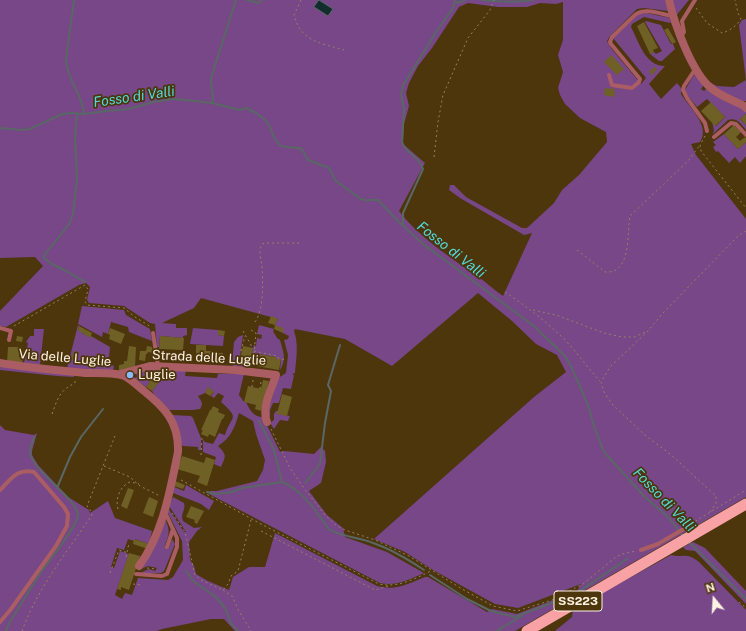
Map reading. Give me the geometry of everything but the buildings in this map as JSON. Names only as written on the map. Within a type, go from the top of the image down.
[{"type":"highway","name":"SS223","points":[[527,631],[746,504]]},
{"type":"street","points":[[669,0],[672,16],[680,37],[696,68],[707,84],[712,89],[746,108]]},
{"type":"street","name":"Via delle Luglie","points":[[0,363],[76,372],[117,374],[131,380],[161,405],[167,412],[172,422],[178,445],[173,476],[166,505],[150,550],[139,566]]},
{"type":"street","name":"Strada delle Luglie","points":[[117,374],[147,366],[158,366],[241,371],[276,375],[269,394],[265,412],[267,422]]},
{"type":"lane","points":[[680,37],[684,32],[682,20],[694,1]]},
{"type":"lane","points":[[609,75],[612,85],[632,88],[639,82],[640,78],[610,42],[612,37],[638,12],[647,11],[672,16]]},
{"type":"lane","points":[[696,68],[683,90],[705,123],[706,131]]},
{"type":"lane","points":[[714,137],[731,123],[736,124],[746,135]]},
{"type":"lane","points":[[0,328],[11,331],[9,340]]},
{"type":"lane","points":[[153,333],[158,366]]},
{"type":"lane","points":[[0,490],[15,475],[21,472],[34,472],[64,507],[68,514],[67,526],[56,546],[0,622]]},
{"type":"lane","points":[[136,574],[162,576],[167,574],[177,547],[177,538],[166,505]]},
{"type":"lane","points":[[728,515],[746,510]]},
{"type":"lane","points":[[641,550],[658,544],[687,527]]},
{"type":"lane","points":[[167,547],[173,528]]},
{"type":"path","points":[[301,0],[294,15],[296,25],[312,40],[344,50]]},
{"type":"path","points":[[434,157],[443,96],[468,38],[490,10],[494,0]]},
{"type":"path","points":[[694,1],[698,12],[706,23],[722,33],[726,32],[737,24],[741,19],[735,0]]},
{"type":"path","points":[[577,250],[605,272],[614,271],[622,264],[626,256],[630,216],[688,161],[705,138],[706,131]]},
{"type":"path","points":[[700,145],[701,151],[746,208]]},
{"type":"path","points":[[601,382],[610,367],[648,331],[662,314],[738,236],[746,231]]},
{"type":"path","points":[[255,322],[259,316],[261,306],[262,274],[260,250],[262,244],[302,243]]},
{"type":"path","points":[[8,330],[85,285],[88,289],[85,302],[87,305],[124,308],[148,325],[153,333]]},
{"type":"path","points":[[505,292],[531,310],[567,343],[601,382],[604,392],[612,404],[646,436],[670,454],[716,496],[716,503],[710,512]]},
{"type":"path","points":[[531,310],[556,315],[604,334],[634,337],[648,331]]},
{"type":"path","points":[[251,330],[256,333],[254,352],[277,356],[278,358],[286,360]]},
{"type":"path","points":[[243,331],[252,348]]},
{"type":"path","points":[[241,351],[245,335]]},
{"type":"path","points":[[52,414],[60,394],[67,387],[75,383],[76,372]]},
{"type":"path","points":[[267,422],[290,468],[326,516],[345,530],[409,556],[483,602],[493,606],[517,611],[552,600],[592,578],[616,557],[628,552],[641,550]]},
{"type":"path","points":[[22,631],[34,602],[92,516],[91,511],[87,506],[115,436]]},
{"type":"path","points":[[201,455],[202,438]]},
{"type":"path","points":[[104,466],[130,477],[166,505],[185,532],[195,575],[201,580],[223,590],[232,596],[251,631]]},
{"type":"path","points":[[173,476],[252,519],[379,584],[388,586]]},
{"type":"path","points":[[118,509],[116,504],[118,495],[124,484],[130,482],[139,484]]},
{"type":"path","points":[[687,527],[746,490]]},
{"type":"path","points":[[223,590],[228,584],[231,576],[238,571],[252,519]]},
{"type":"path","points":[[261,531],[375,590],[412,580],[431,571]]},
{"type":"path","points":[[126,557],[129,549],[127,548],[129,543]]},
{"type":"path","points":[[110,573],[119,550],[128,553]]},
{"type":"path","points":[[133,584],[142,585]]},
{"type":"path","points":[[739,602],[746,608]]},
{"type":"shaded area","points":[[0,0],[665,0],[668,11],[644,8],[637,9],[610,36],[607,41],[611,48],[641,84],[646,78],[613,38],[639,14],[647,13],[670,18],[670,23],[644,17],[632,24],[631,27],[640,46],[648,58],[658,65],[665,66],[649,84],[661,99],[677,83],[681,88],[681,94],[698,117],[703,130],[703,136],[700,142],[691,144],[696,155],[746,219],[746,497],[515,631],[235,631],[224,619],[211,619],[157,631],[0,631],[0,425],[5,430],[34,435],[37,433],[32,455],[38,465],[68,497],[89,510],[90,513],[108,501],[115,518],[152,531],[149,544],[135,539],[134,541],[128,539],[124,550],[117,548],[111,567],[114,568],[120,551],[129,554],[115,595],[122,599],[125,593],[132,595],[138,578],[168,580],[173,577],[183,560],[182,541],[167,511],[168,508],[184,532],[186,532],[169,506],[173,497],[184,503],[182,516],[183,521],[194,528],[202,527],[189,542],[190,560],[194,566],[196,574],[229,590],[233,577],[249,567],[265,567],[275,533],[377,586],[390,588],[396,587],[428,577],[487,612],[492,609],[517,614],[577,591],[581,584],[518,608],[495,604],[433,570],[405,552],[374,539],[534,397],[566,372],[557,355],[536,344],[512,321],[478,293],[392,366],[345,339],[295,329],[294,331],[297,347],[295,373],[292,374],[294,375],[291,389],[283,388],[279,403],[273,403],[270,410],[270,417],[268,418],[268,411],[278,378],[286,373],[288,355],[284,340],[288,339],[289,336],[283,333],[275,325],[278,319],[201,298],[194,308],[162,323],[176,324],[176,328],[187,328],[187,335],[183,336],[183,338],[160,336],[159,347],[157,347],[155,324],[150,323],[124,306],[89,303],[87,300],[90,287],[86,283],[79,285],[6,327],[0,326],[0,311],[43,266],[35,257],[0,258]],"holes":[[[563,2],[563,40],[558,55],[563,72],[558,88],[560,95],[565,104],[580,118],[606,132],[607,142],[579,175],[562,190],[554,203],[527,228],[522,228],[466,197],[454,185],[450,185],[449,190],[460,198],[524,235],[532,233],[503,296],[425,238],[406,220],[399,211],[425,163],[403,144],[404,124],[409,106],[406,93],[409,83],[418,66],[432,48],[459,7],[468,3],[498,7],[527,7],[540,3],[556,4]]]},
{"type":"shaded area","points":[[672,0],[689,0],[675,17]]},
{"type":"shaded area","points":[[746,19],[746,80],[739,25],[742,20]]},
{"type":"shaded area","points":[[645,22],[661,25],[675,49],[662,61],[659,61],[650,54],[654,52],[656,54],[662,51]]},
{"type":"shaded area","points":[[695,73],[704,85],[701,89],[704,91],[707,88],[746,111],[746,114],[740,119],[746,125],[746,130],[736,120],[731,119],[713,134],[714,130],[712,122],[716,126],[725,117],[707,99],[697,107],[688,96],[685,90]]},
{"type":"shaded area","points":[[746,80],[746,101],[741,101],[715,88],[711,83],[717,86],[734,87]]},
{"type":"shaded area","points":[[724,134],[738,149],[746,142],[746,156],[740,163],[735,157],[729,163],[718,151],[716,152],[713,147],[716,145],[713,142]]},
{"type":"shaded area","points":[[82,306],[124,310],[126,315],[150,329],[152,341],[129,332],[128,327],[111,322],[108,334],[103,332],[102,337],[78,324]]},
{"type":"shaded area","points":[[78,325],[78,330],[82,333],[90,337],[91,336],[110,347],[109,357],[103,358],[102,363],[114,366],[113,371],[67,368]]},
{"type":"shaded area","points":[[259,325],[274,329],[273,331],[280,340],[284,359],[280,370],[281,360],[276,359],[276,357],[252,353],[254,345],[256,346],[257,338],[261,339],[262,335],[257,334]]},
{"type":"shaded area","points":[[193,328],[218,330],[218,335],[224,336],[223,346],[190,344]]},
{"type":"shaded area","points":[[34,329],[44,329],[40,365],[24,363],[28,343],[26,342],[30,336],[34,336]]},
{"type":"shaded area","points":[[243,335],[239,363],[245,364],[245,368],[234,367],[232,364],[234,342],[238,337]]},
{"type":"shaded area","points":[[0,366],[73,374],[74,377],[0,370]]},
{"type":"shaded area","points":[[165,369],[186,370],[185,376],[217,378],[218,374],[244,374],[239,395],[254,414],[263,417],[280,452],[284,451],[314,454],[321,447],[325,451],[326,462],[321,483],[309,491],[327,515],[343,528],[345,537],[387,552],[424,573],[397,583],[380,583],[209,494],[210,491],[217,491],[257,481],[263,470],[265,460],[253,421],[239,413],[232,432],[218,446],[225,456],[221,467],[214,464],[216,457],[203,452],[203,440],[213,444],[219,433],[225,435],[233,415],[221,402],[224,396],[218,393],[214,398],[211,396],[214,392],[208,388],[205,393],[198,396],[202,404],[200,409],[169,410],[152,391],[159,382],[153,377],[146,387],[134,378],[137,377],[136,372],[148,370],[161,371]]},
{"type":"shaded area","points":[[278,411],[278,414],[290,416],[288,421],[280,420],[274,429],[270,423],[274,420],[274,414]]},
{"type":"shaded area","points":[[172,415],[191,416],[193,418],[201,438],[201,450],[198,450],[198,447],[183,446],[180,444]]},
{"type":"shaded area","points":[[186,485],[214,501],[209,510],[201,504],[173,493],[174,487],[184,491]]},
{"type":"shaded area","points":[[164,517],[169,531],[165,545],[169,548],[172,539],[175,544],[164,571],[161,573],[140,573],[149,569],[155,571],[157,568],[148,566],[141,569]]},
{"type":"shaded area","points":[[693,542],[705,548],[746,591],[746,604],[695,551],[686,550],[683,547]]},
{"type":"shaded area","points":[[671,555],[688,556],[699,562],[746,610],[746,631],[555,631],[572,617],[573,609]]},
{"type":"water","points":[[319,0],[333,9],[328,16],[314,7]]},
{"type":"waterway","points":[[74,0],[66,60],[69,74],[81,100],[84,114]]},
{"type":"waterway","points":[[212,103],[213,97],[211,78],[236,0]]},
{"type":"waterway","points":[[247,0],[258,3],[262,0]]},
{"type":"waterway","points":[[403,226],[403,213],[423,169],[419,161],[406,149],[402,142],[404,109],[401,94],[403,85],[453,8],[455,0]]},
{"type":"waterway","points":[[456,2],[458,3],[465,0]]},
{"type":"waterway","points":[[482,0],[507,2],[533,0]]},
{"type":"waterway","name":"Fosso di Valli","points":[[0,128],[22,130],[30,129],[62,114],[84,114],[129,109],[153,102],[173,99],[212,103],[240,110],[246,108],[256,113],[267,122],[274,138],[280,145],[302,149],[308,160],[329,168],[336,181],[361,199],[378,200],[423,244],[534,326],[565,356],[588,405],[604,452],[645,497],[669,518],[683,536]]},
{"type":"waterway","points":[[77,114],[75,138],[77,178],[73,214],[69,224],[43,257],[52,264],[85,282]]},
{"type":"waterway","points":[[305,483],[320,464],[331,391],[328,385],[340,345]]},
{"type":"waterway","points":[[57,488],[70,457],[81,437],[103,409]]},
{"type":"waterway","points":[[259,421],[274,450],[282,482],[294,488],[304,497],[329,529],[386,548],[424,570]]},
{"type":"waterway","points":[[6,631],[36,580],[74,526],[78,514],[70,500],[44,474],[32,458],[30,449],[34,437]]},
{"type":"waterway","points":[[207,492],[216,494],[232,492],[242,488],[282,482]]},
{"type":"waterway","name":"Fosso di Valli","points":[[689,542],[746,599]]},
{"type":"waterway","points":[[430,575],[467,599],[491,611],[515,617],[577,593],[627,559]]},
{"type":"waterway","points":[[186,571],[193,581],[216,597],[225,608],[231,623],[238,631]]},
{"type":"waterway","points":[[496,631],[522,616]]},
{"type":"place","name":"Luglie","points":[[130,375]]}]
